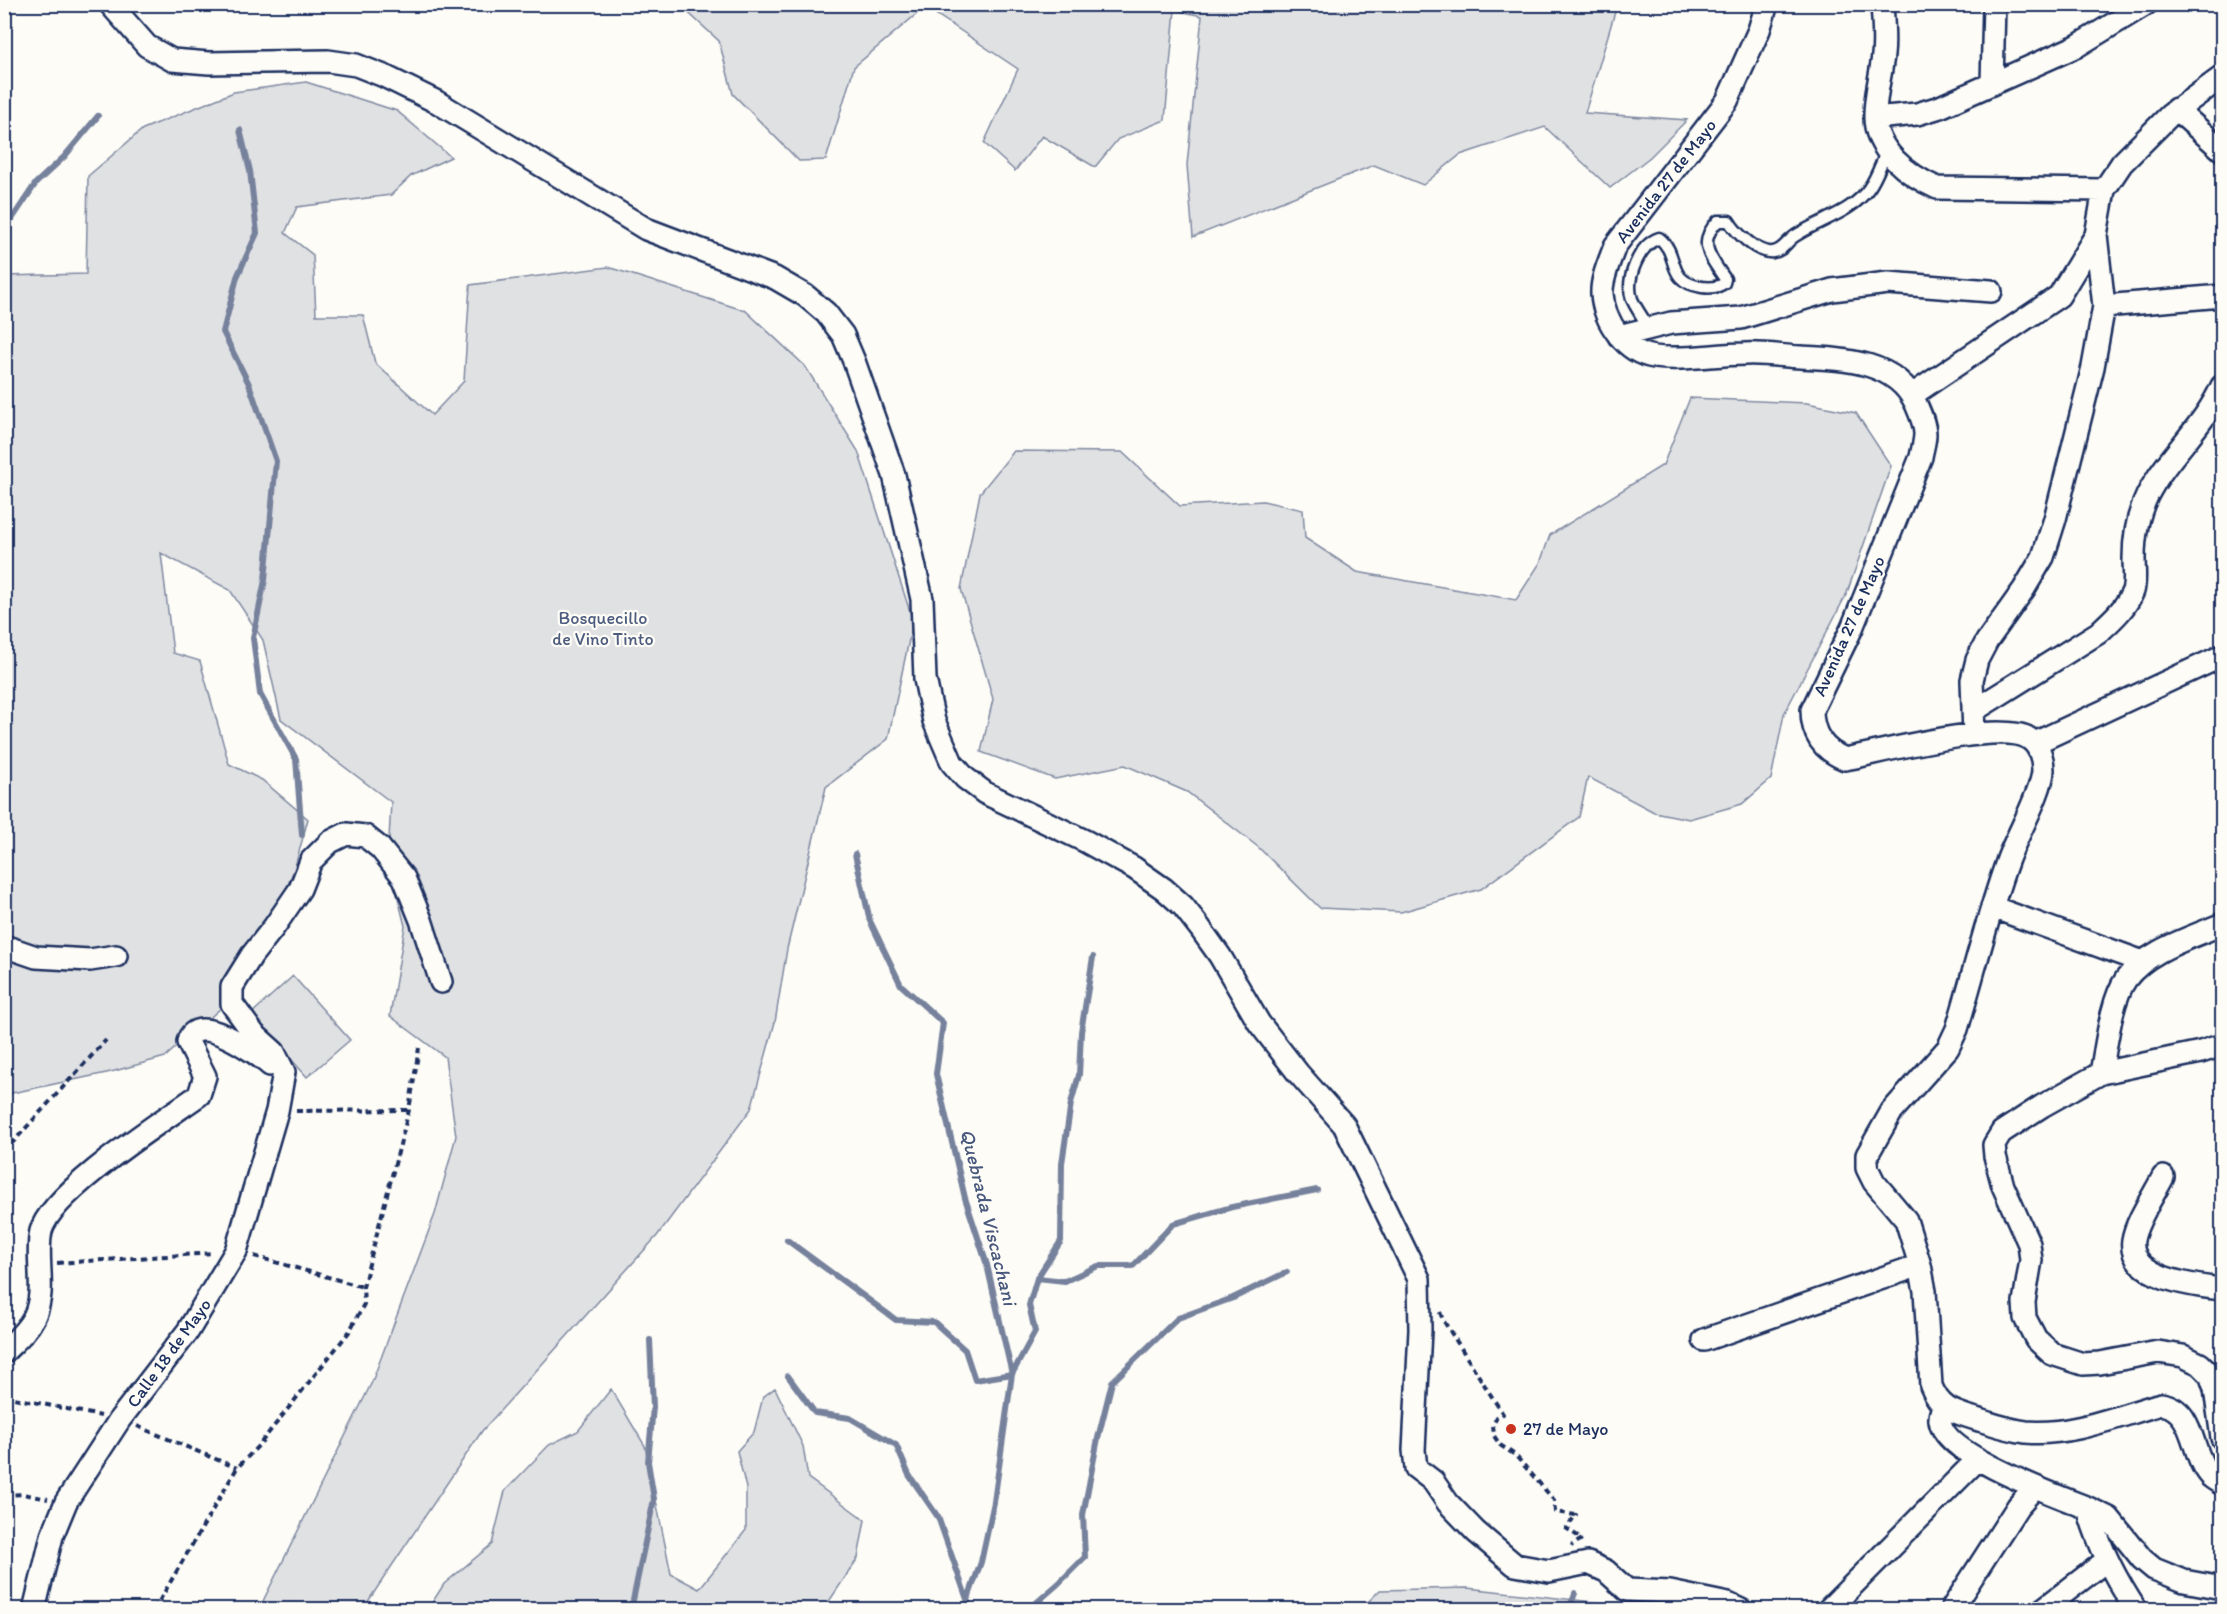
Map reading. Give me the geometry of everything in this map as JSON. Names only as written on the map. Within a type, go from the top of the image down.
[{"type":"street","points":[[110,4],[147,46],[172,60],[209,63],[328,61],[356,65],[384,76],[437,102],[646,229],[775,278],[806,296],[826,313],[843,335],[854,361],[894,474],[922,598],[924,670],[928,699],[934,721],[952,763],[965,778],[985,793],[1085,841],[1134,868],[1183,906],[1220,956],[1259,1023],[1344,1125],[1419,1279],[1420,1330],[1413,1450],[1416,1468],[1433,1481],[1448,1503],[1476,1532],[1515,1565],[1549,1571],[1588,1563],[1606,1571],[1626,1590],[1670,1592],[1728,1604],[1741,1610]]},
{"type":"street","name":"Avenida 27 de Mayo","points":[[1767,4],[1759,30],[1727,101],[1615,246],[1602,294],[1608,318],[1618,336],[1634,350],[1652,357],[1684,358],[1746,354],[1823,358],[1870,365],[1898,379],[1912,395],[1921,416],[1925,435],[1921,457],[1852,628],[1812,710],[1812,722],[1824,746],[1833,754],[1845,759],[1974,734],[2017,734],[2035,742]]},
{"type":"street","points":[[1882,4],[1883,56],[1875,118],[1876,132],[1887,151],[1902,168],[1937,188],[2104,190]]},
{"type":"street","points":[[1992,84],[1994,4]]},
{"type":"street","points":[[1875,118],[1917,114],[1992,84],[2078,46],[2138,7]]},
{"type":"street","points":[[1974,734],[1972,680],[1977,660],[2043,556],[2055,519],[2093,367],[2104,306],[2096,235],[2104,190],[2122,163],[2176,109],[2223,77]]},
{"type":"street","points":[[2176,109],[2223,150]]},
{"type":"street","points":[[1912,395],[2059,296],[2096,235]]},
{"type":"street","points":[[1618,336],[1671,323],[1741,318],[1832,290],[1888,282],[1991,291]]},
{"type":"street","points":[[2104,306],[2223,296]]},
{"type":"street","points":[[1973,711],[2098,633],[2120,612],[2133,589],[2136,539],[2141,511],[2147,496],[2171,459],[2209,412],[2223,386]]},
{"type":"street","points":[[2223,656],[2035,742],[2041,756],[2043,772],[1992,907],[1957,1029],[1948,1048],[1892,1111],[1867,1155],[1867,1168],[1874,1182],[1906,1220],[1920,1265],[1929,1338],[1929,1375],[1936,1398],[1943,1406],[1971,1418],[2025,1432],[2080,1427],[2161,1404],[2170,1406],[2181,1413],[2201,1461],[2210,1476],[2223,1484]]},
{"type":"street","name":"Calle 18 de Mayo","points":[[34,1610],[52,1536],[66,1502],[120,1419],[188,1331],[236,1251],[277,1111],[284,1072],[274,1052],[254,1034],[232,1004],[232,987],[252,955],[300,889],[311,861],[330,842],[346,834],[365,836],[380,848],[404,878],[421,920],[441,982]]},
{"type":"street","points":[[1992,907],[2142,962]]},
{"type":"street","points":[[2101,1073],[2114,1007],[2125,980],[2142,962],[2161,951],[2223,924]]},
{"type":"street","points":[[4,946],[36,957],[90,960],[116,956]]},
{"type":"street","points":[[4,1352],[34,1317],[38,1303],[41,1231],[48,1215],[94,1170],[199,1095],[205,1076],[188,1042],[193,1033],[200,1029],[212,1030],[255,1052],[269,1064],[281,1086]]},
{"type":"street","points":[[2223,1045],[2202,1052],[2101,1073],[2042,1106],[2002,1132],[1994,1145],[2003,1186],[2029,1244],[2031,1260],[2024,1302],[2025,1318],[2036,1339],[2052,1354],[2083,1364],[2158,1352],[2183,1356],[2200,1364],[2210,1374],[2215,1389],[2223,1438]]},
{"type":"street","points":[[2163,1177],[2133,1240],[2136,1258],[2143,1266],[2162,1276],[2198,1286],[2223,1289]]},
{"type":"street","points":[[1704,1340],[1920,1265]]},
{"type":"street","points":[[1943,1406],[1940,1420],[1946,1434],[1952,1442],[1978,1459],[2035,1487],[2109,1518],[2142,1559],[2154,1569],[2184,1581],[2223,1588]]},
{"type":"street","points":[[1828,1610],[1978,1459]]},
{"type":"street","points":[[1951,1610],[2018,1506],[2035,1487]]},
{"type":"street","points":[[2088,1508],[2097,1538],[2107,1560],[2136,1610]]},
{"type":"street","points":[[2042,1610],[2107,1560]]},
{"type":"lane","points":[[1649,328],[1631,296],[1631,284],[1635,265],[1643,249],[1653,240],[1659,238],[1666,244],[1673,267],[1687,284],[1719,287],[1725,279],[1708,256],[1707,243],[1709,231],[1718,221],[1730,221],[1744,239],[1763,251],[1772,252],[1782,249],[1792,238],[1852,206],[1869,189],[1887,151]]},
{"type":"path","points":[[4,1152],[106,1040]]},
{"type":"path","points":[[154,1610],[237,1468],[260,1445],[349,1332],[364,1304],[363,1287],[409,1110],[419,1048]]},
{"type":"path","points":[[277,1111],[409,1110]]},
{"type":"path","points":[[39,1264],[236,1251],[363,1287]]},
{"type":"path","points":[[1437,1302],[1443,1320],[1503,1414],[1497,1417],[1493,1425],[1494,1436],[1500,1445],[1515,1455],[1554,1500],[1555,1512],[1576,1515],[1566,1528],[1582,1539],[1565,1550]]},
{"type":"path","points":[[4,1495],[23,1494],[66,1502]]},
{"type":"green space","points":[[680,5],[1617,5],[1585,113],[1687,120],[1650,157],[1610,188],[1545,127],[1460,155],[1423,185],[1374,165],[1193,237],[1187,165],[1202,16],[1175,10],[1165,120],[1118,139],[1095,167],[1042,136],[1015,171],[984,143],[1018,69],[925,7],[854,67],[826,160],[799,161],[733,94],[719,41]]},
{"type":"green space","name":"Bosquecillo de Vino Tinto","points":[[306,82],[397,111],[451,157],[411,176],[391,195],[297,207],[285,233],[313,255],[316,315],[363,315],[375,363],[432,415],[464,381],[470,285],[608,267],[746,311],[805,366],[858,451],[913,621],[888,739],[826,787],[787,949],[775,1022],[751,1109],[657,1236],[482,1431],[363,1609],[261,1609],[372,1382],[435,1214],[456,1136],[445,1057],[390,1016],[405,926],[388,858],[391,802],[281,719],[263,640],[230,590],[161,553],[173,653],[200,661],[229,764],[262,780],[308,819],[294,870],[245,987],[165,1057],[111,1072],[7,1094],[4,1080],[4,276],[86,274],[88,176],[143,129],[234,92]]},
{"type":"green space","points":[[1690,398],[1807,403],[1856,413],[1891,466],[1847,593],[1784,714],[1771,779],[1742,804],[1689,819],[1654,812],[1588,777],[1579,817],[1481,889],[1401,912],[1320,908],[1258,847],[1187,792],[1125,765],[1055,779],[981,752],[993,699],[961,589],[980,493],[1014,451],[1122,452],[1180,506],[1263,501],[1303,510],[1305,538],[1357,572],[1516,600],[1540,563],[1550,535],[1663,465]]},
{"type":"green space","points":[[293,976],[350,1040],[307,1077],[251,1014]]},
{"type":"green space","points":[[775,1388],[803,1446],[808,1478],[865,1520],[858,1558],[824,1609],[651,1610],[638,1603],[634,1610],[428,1609],[444,1584],[492,1544],[505,1491],[549,1445],[578,1431],[611,1389],[645,1446],[671,1574],[699,1589],[746,1530],[746,1488],[737,1451],[754,1432],[763,1397]]},
{"type":"green space","points":[[1467,1588],[1602,1603],[1618,1609],[1361,1609],[1380,1590]]},
{"type":"waterway","points":[[4,231],[36,183],[64,157],[98,116]]},
{"type":"waterway","points":[[240,130],[250,171],[257,233],[237,277],[223,332],[249,384],[276,461],[265,580],[253,638],[260,694],[296,759],[302,835]]},
{"type":"waterway","name":"Quebrada Viscachani","points":[[855,854],[870,921],[901,985],[943,1023],[936,1074],[965,1198],[987,1265],[1012,1374],[994,1502],[981,1562],[964,1610]]},
{"type":"waterway","points":[[787,1240],[896,1320],[934,1322],[965,1350],[975,1380],[1012,1374],[1035,1332],[1029,1305],[1037,1278],[1061,1241],[1062,1163],[1071,1103],[1079,1075],[1081,1032],[1093,957]]},
{"type":"waterway","points":[[1037,1278],[1065,1281],[1098,1266],[1133,1266],[1173,1224],[1232,1207],[1317,1190]]},
{"type":"waterway","points":[[1028,1610],[1085,1557],[1083,1515],[1112,1382],[1178,1318],[1233,1298],[1287,1272]]},
{"type":"waterway","points":[[631,1610],[654,1499],[648,1462],[653,1407],[650,1340]]},
{"type":"waterway","points":[[788,1376],[815,1413],[850,1418],[896,1445],[909,1475],[938,1517],[968,1602]]},
{"type":"waterway","points":[[1569,1610],[1575,1593]]},
{"type":"place","name":"27 de Mayo","points":[[1511,1429]]}]
